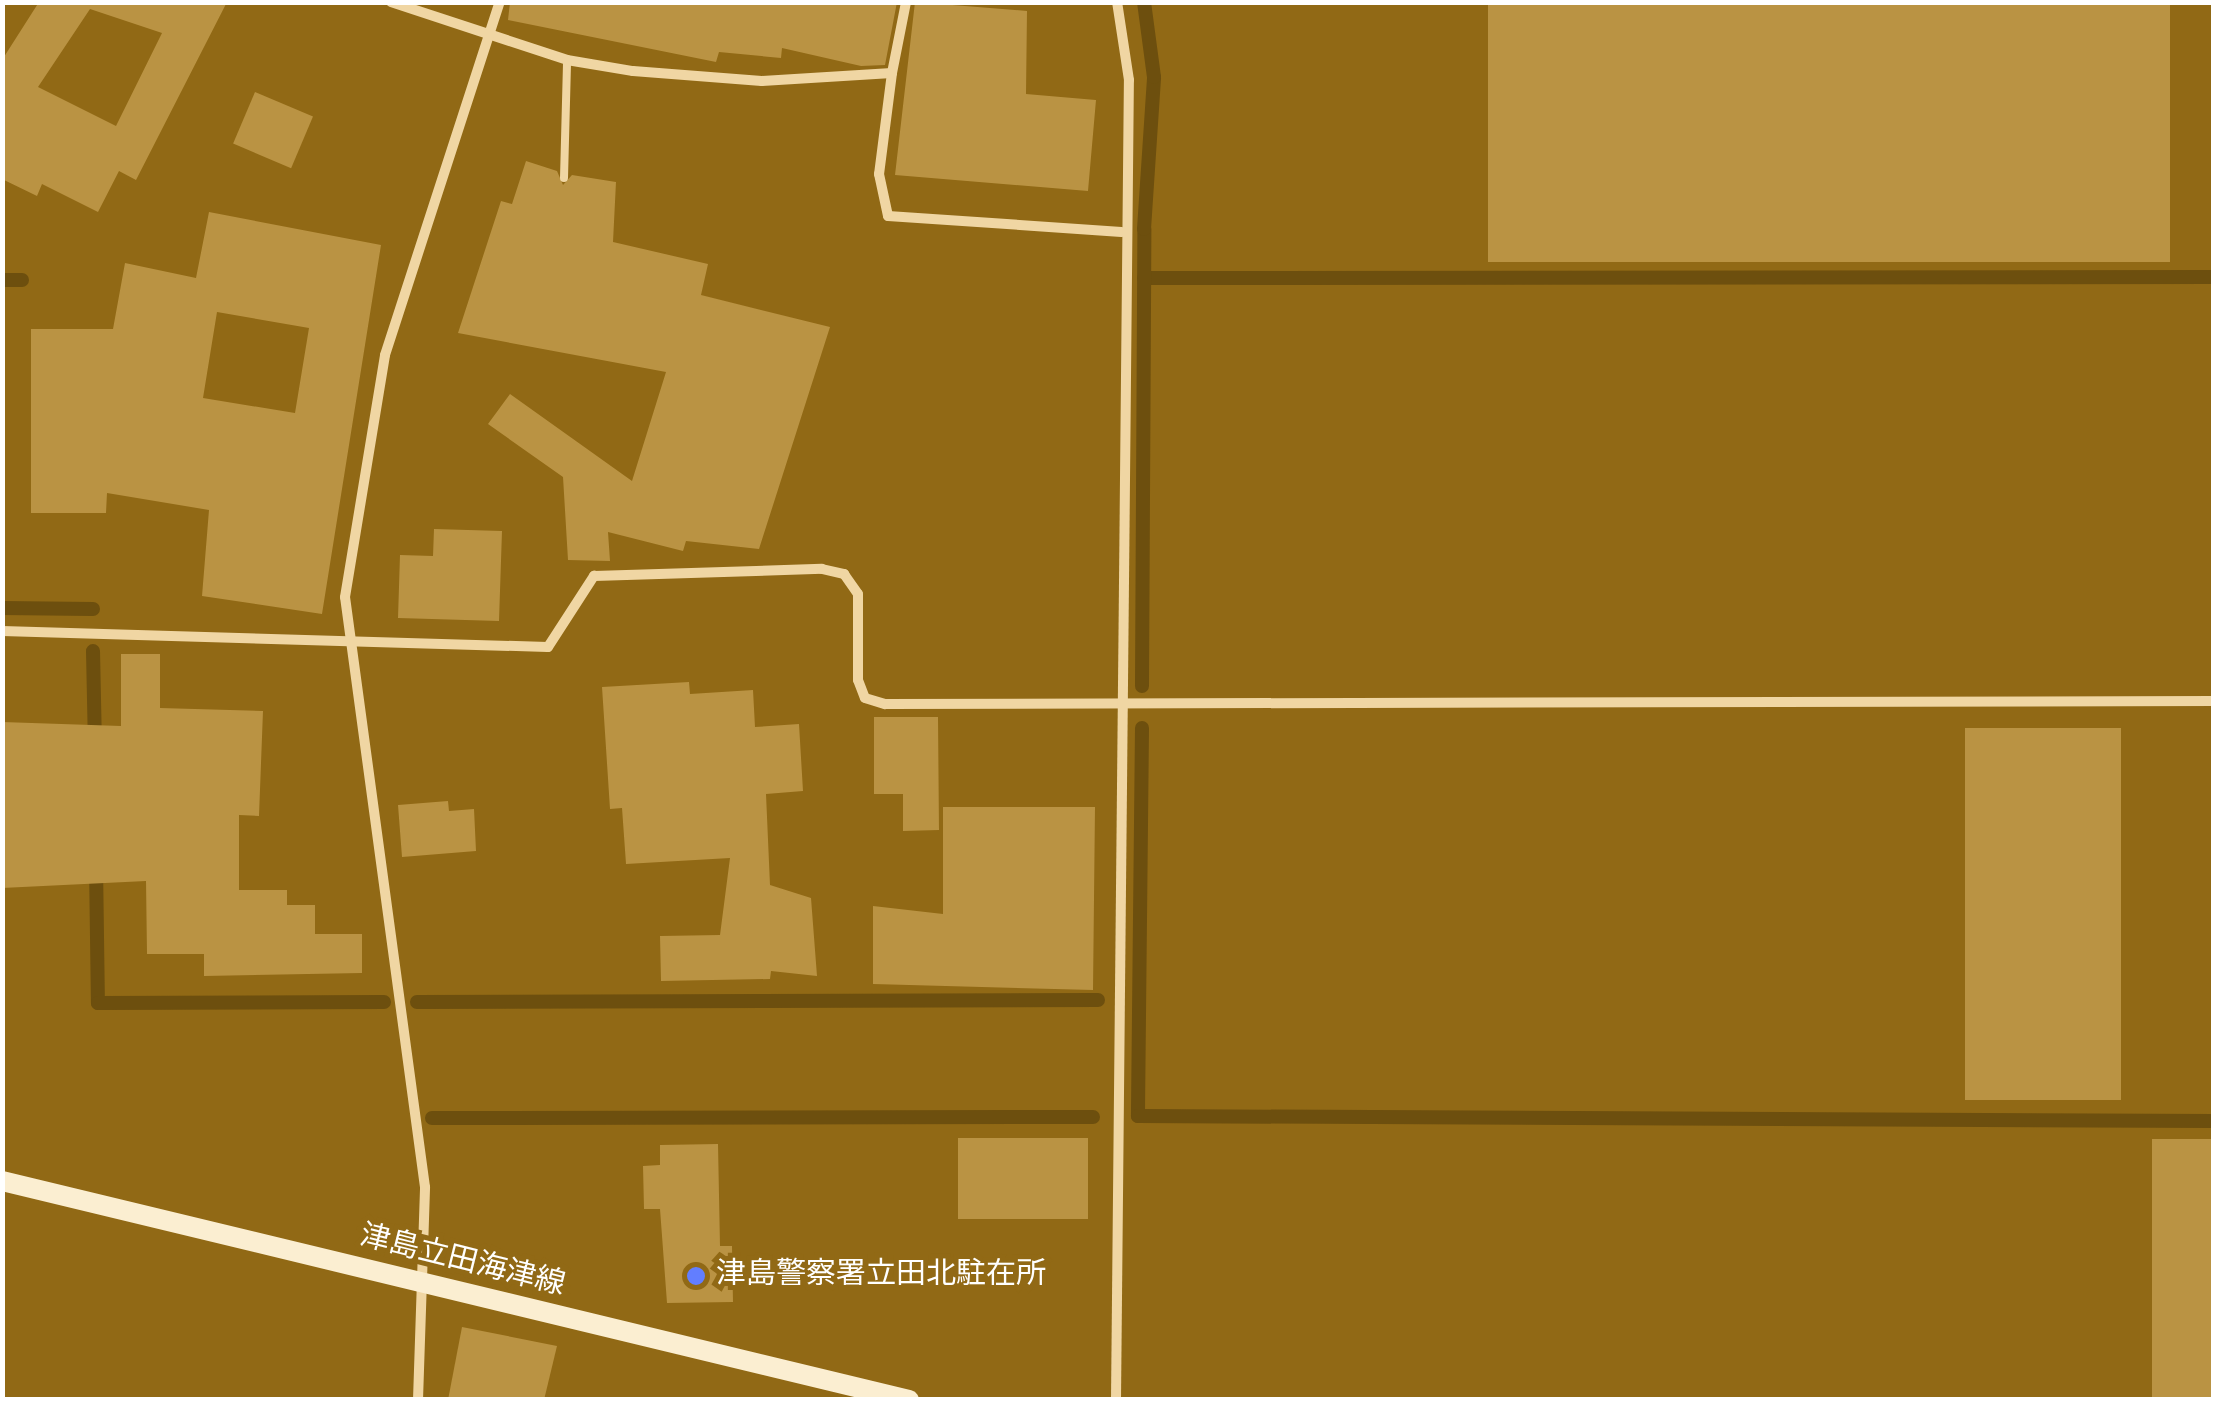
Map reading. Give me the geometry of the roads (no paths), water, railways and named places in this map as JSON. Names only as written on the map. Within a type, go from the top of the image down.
[{"type":"main road","name":"津島立田海津線","points":[[2,1182],[908,1400]]},
{"type":"street","points":[[390,2],[488,38],[567,60],[762,81],[892,73]]},
{"type":"street","points":[[418,1400],[426,1285],[425,1187],[347,635],[384,354],[500,2]]},
{"type":"street","points":[[906,2],[879,174],[888,216],[1121,232]]},
{"type":"street","points":[[1116,1400],[1121,232],[1128,80],[1117,2]]},
{"type":"street","points":[[2,631],[347,635],[548,647],[594,576],[822,570],[844,574],[858,594],[865,698],[2214,701]]},
{"type":"lane","points":[[564,178],[567,60]]},
{"type":"waterway","points":[[1142,686],[1144,229],[1154,77],[1144,2]]},
{"type":"waterway","points":[[1144,278],[2214,277]]},
{"type":"waterway","points":[[2,280],[22,280]]},
{"type":"waterway","points":[[2,608],[93,609]]},
{"type":"waterway","points":[[93,651],[95,743]]},
{"type":"waterway","points":[[1142,728],[1138,1116],[2214,1121]]},
{"type":"waterway","points":[[96,865],[98,1003],[384,1002]]},
{"type":"waterway","points":[[417,1002],[1098,1000]]},
{"type":"waterway","points":[[432,1118],[1093,1117]]},
{"type":"place","name":"津島警察署立田北駐在所","points":[[696,1276]]}]
